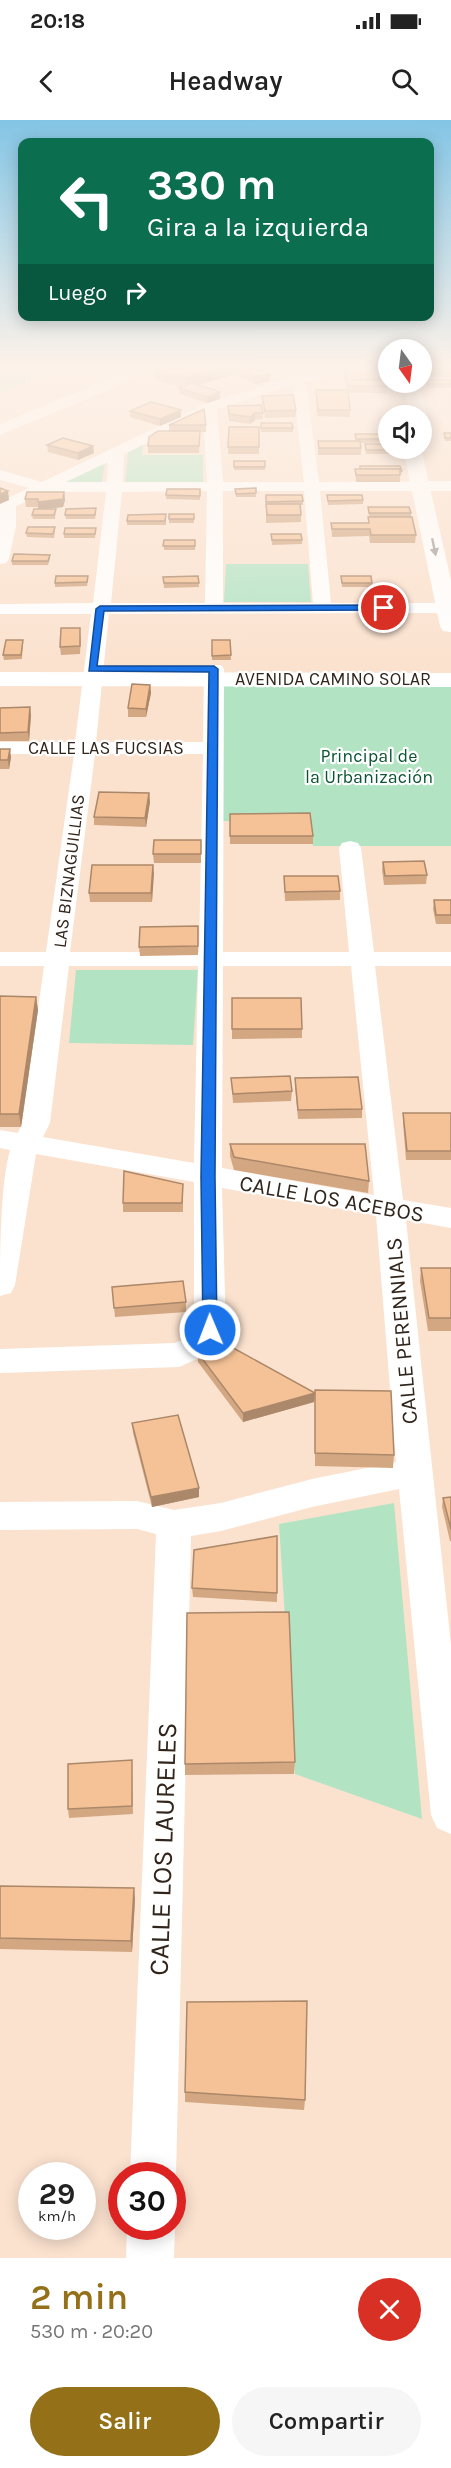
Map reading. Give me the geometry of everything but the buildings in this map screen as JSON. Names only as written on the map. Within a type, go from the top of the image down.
[{"type":"street","points":[[0,558],[8,526],[4,506],[84,468]]},
{"type":"street","name":"LAS BIZNAGUILLIAS","points":[[0,1285],[19,1160],[13,1141],[36,1123],[85,748],[116,468]]},
{"type":"street","points":[[214,468],[214,608]]},
{"type":"street","points":[[310,468],[322,608]]},
{"type":"street","points":[[0,609],[322,608],[450,614],[436,486],[424,468]]},
{"type":"street","points":[[432,468],[445,515]]},
{"type":"street","points":[[0,475],[42,488],[436,486]]},
{"type":"street","name":"AVENIDA CAMINO SOLAR","points":[[0,669],[92,674],[451,669]]},
{"type":"street","name":"AVENIDA CAMINO SOLAR","points":[[0,679],[92,674]]},
{"type":"street","points":[[0,1361],[179,1355],[204,1343],[210,1330],[208,1177],[214,674]]},
{"type":"street","name":"AVENIDA CAMINO SOLAR","points":[[214,674],[451,680]]},
{"type":"street","name":"CALLE LAS FUCSIAS","points":[[0,748],[213,748]]},
{"type":"street","name":"CALLE PERENNIALS","points":[[350,848],[390,1209],[414,1472],[451,1815]]},
{"type":"street","points":[[0,959],[451,959]]},
{"type":"street","name":"CALLE LOS ACEBOS","points":[[13,1141],[451,1218]]},
{"type":"street","points":[[0,1516],[137,1515],[174,1524],[221,1517],[312,1493],[414,1472]]},
{"type":"street","name":"CALLE LOS LAURELES","points":[[153,2162],[174,1524]]},
{"type":"street","points":[[150,2258],[151,2240]]},
{"type":"green space","points":[[93,468],[104,468],[102,482],[63,482]]},
{"type":"green space","points":[[127,468],[203,468],[203,484],[125,484]]},
{"type":"green space","points":[[226,564],[308,564],[311,602],[224,602]]},
{"type":"green space","name":"Principal de la Urbanización","points":[[222,684],[451,684],[451,846],[313,846],[310,822],[222,821]]},
{"type":"green space","points":[[76,970],[198,970],[193,1045],[69,1043]]},
{"type":"green space","points":[[394,1503],[422,1819],[295,1774],[279,1524]]},
{"type":"route","points":[[210,1330],[208,1177],[214,669],[93,669],[100,609],[384,608]]}]
